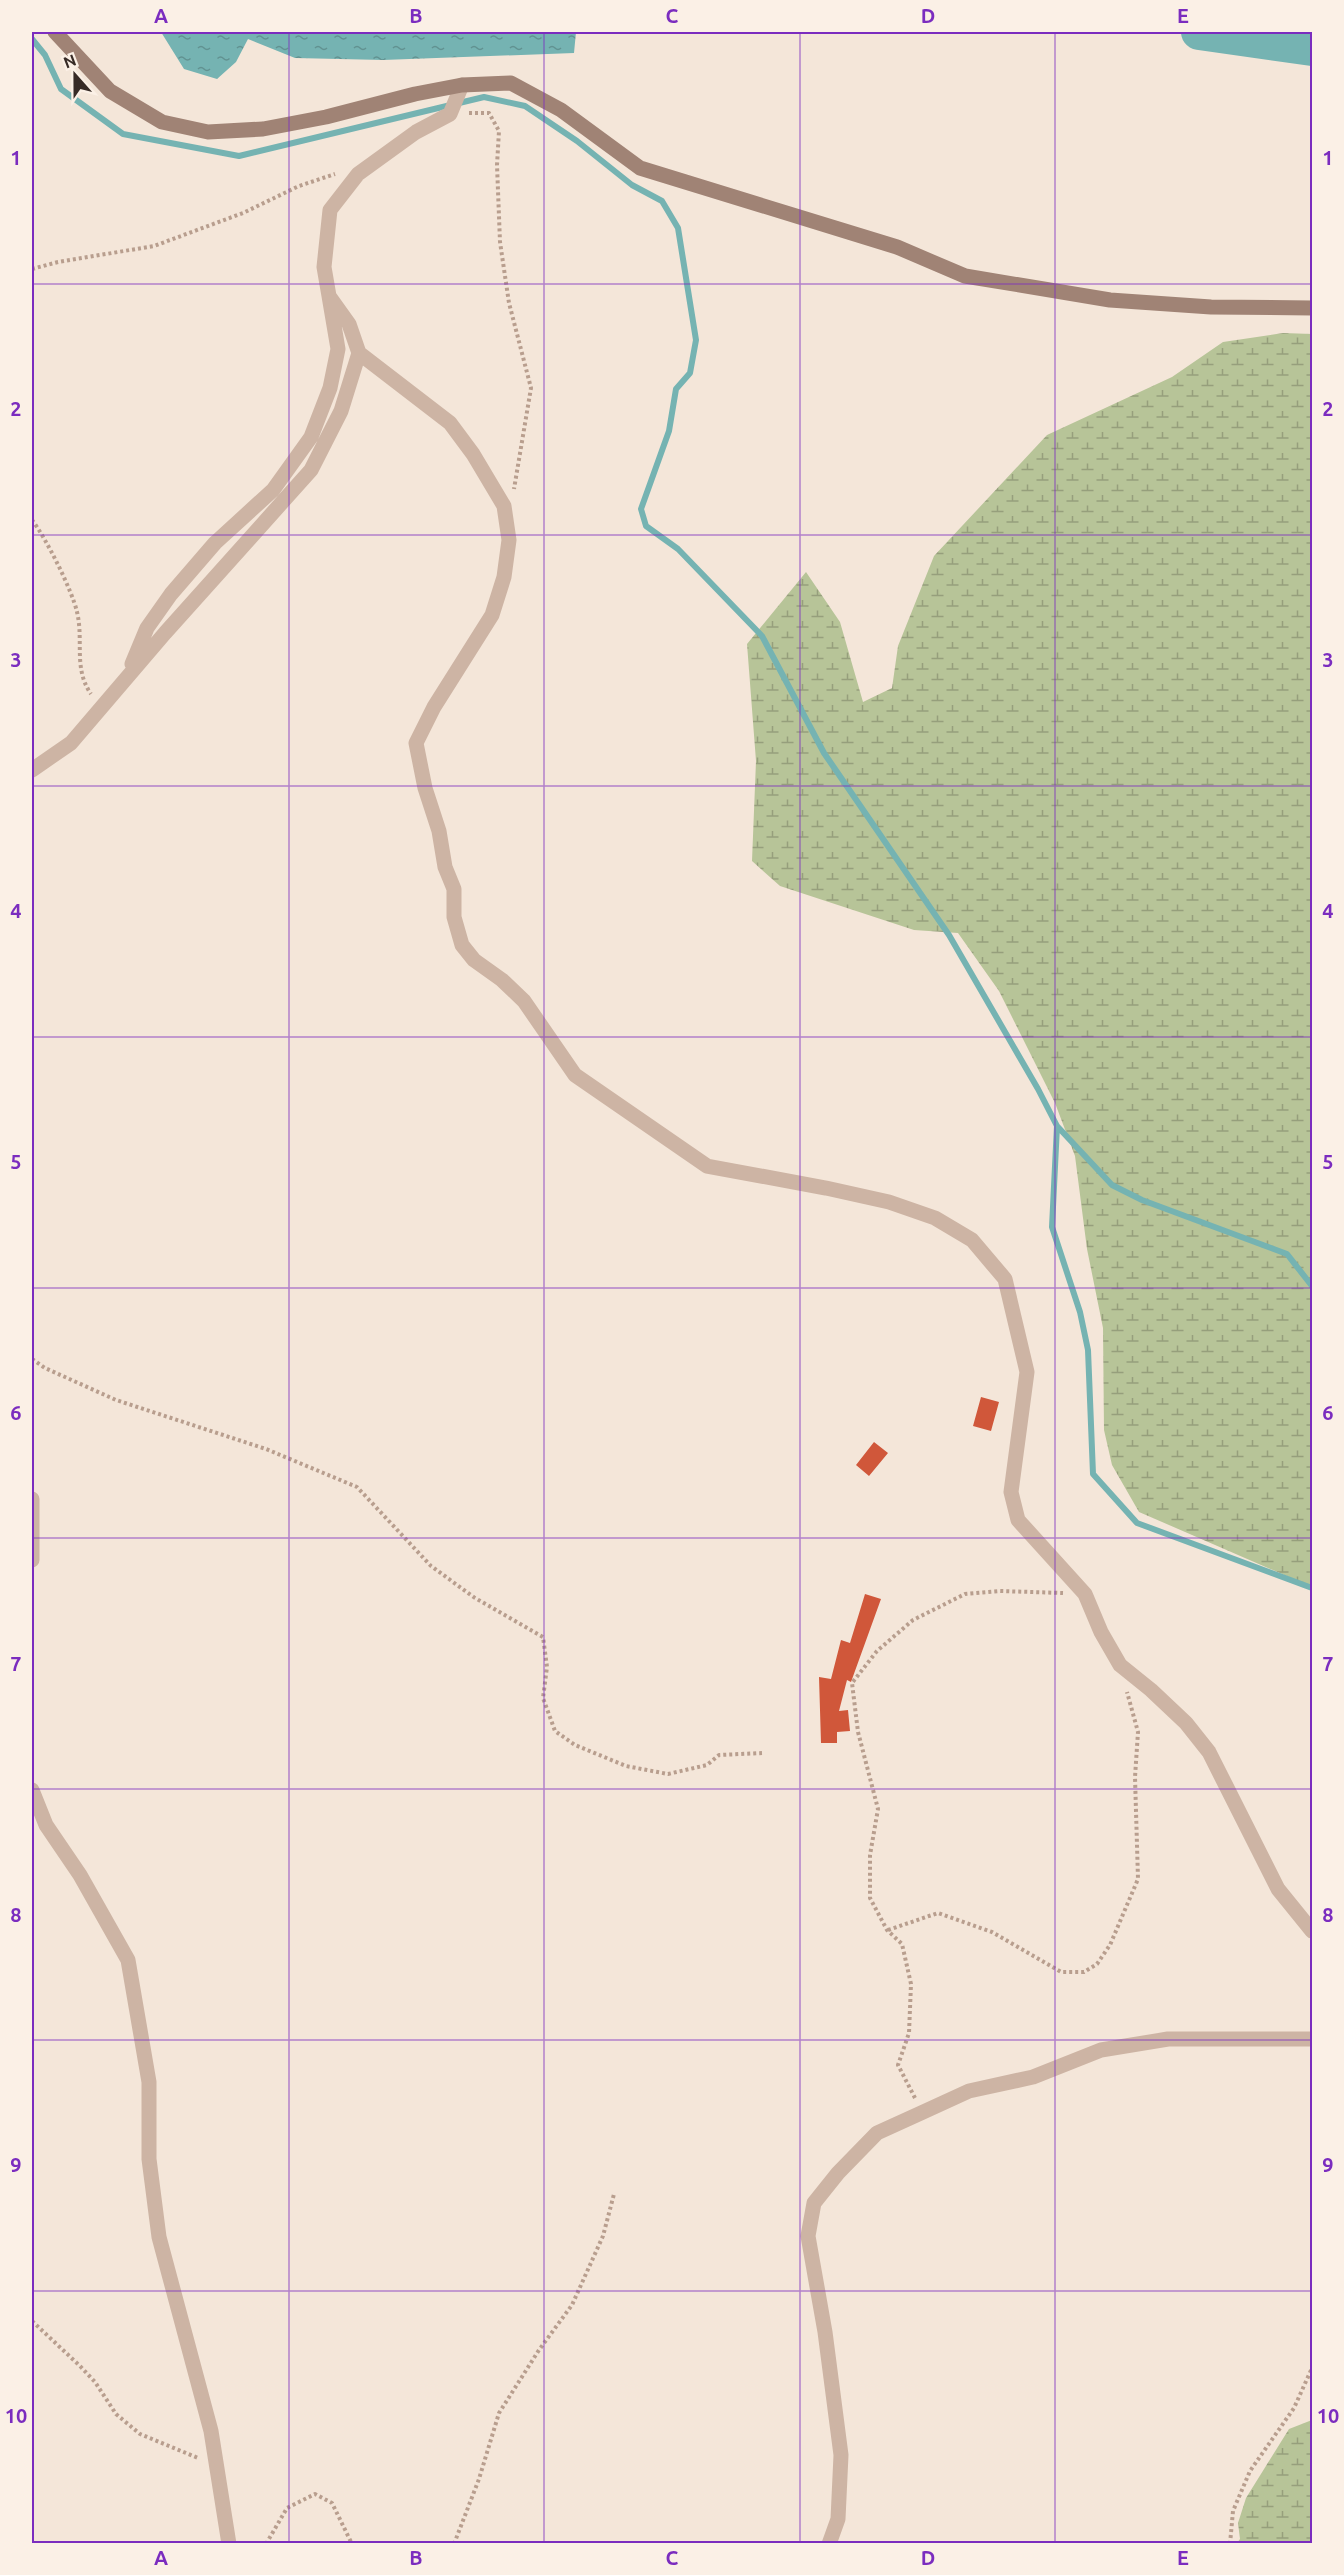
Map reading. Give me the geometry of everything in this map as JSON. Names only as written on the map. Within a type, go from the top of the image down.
[{"type":"street","points":[[55,32],[110,91],[162,122],[208,132],[263,129],[326,117],[415,94],[462,85],[511,83],[561,110],[640,168],[897,247],[965,276],[1110,300],[1211,307],[1312,308]]},
{"type":"street","points":[[127,678],[147,628],[171,594],[215,543],[273,490],[311,437],[330,388],[338,349],[324,267],[330,210],[358,174],[416,132],[450,114],[462,85]]},
{"type":"street","points":[[329,296],[349,324],[359,353],[450,423],[473,454],[504,506],[509,540],[504,577],[492,615],[434,707],[416,743],[425,788],[439,831],[445,867],[454,889],[454,917],[462,945],[474,960],[502,980],[524,1001],[575,1075],[707,1166],[889,1202],[935,1218],[972,1240],[1005,1280],[1027,1372],[1011,1492],[1018,1520],[1085,1594],[1101,1632],[1120,1665],[1186,1723],[1209,1752],[1278,1889],[1312,1931]]},
{"type":"street","points":[[32,770],[71,743],[311,470],[341,411],[359,353]]},
{"type":"street","points":[[32,1499],[32,1560]]},
{"type":"street","points":[[32,1790],[46,1825],[80,1875],[128,1960],[149,2082],[149,2159],[159,2237],[211,2431],[229,2544]]},
{"type":"street","points":[[830,2544],[838,2519],[842,2455],[825,2332],[808,2236],[814,2203],[838,2173],[877,2133],[921,2112],[969,2091],[1033,2077],[1101,2050],[1168,2040],[1312,2039]]},
{"type":"path","points":[[450,114],[489,113],[499,132],[497,165],[500,242],[509,303],[531,388],[513,491],[504,506]]},
{"type":"path","points":[[32,269],[58,262],[154,246],[243,213],[298,186],[343,171]]},
{"type":"path","points":[[32,520],[64,579],[77,613],[83,682],[102,709]]},
{"type":"path","points":[[32,1359],[45,1368],[116,1400],[266,1449],[357,1487],[431,1566],[475,1598],[543,1637],[547,1667],[543,1698],[555,1731],[575,1745],[626,1766],[668,1774],[707,1765],[719,1755],[762,1752]]},
{"type":"path","points":[[921,2112],[898,2065],[909,2033],[911,1984],[902,1944],[887,1930],[870,1898],[870,1855],[878,1809],[858,1731],[852,1683],[877,1651],[913,1620],[965,1594],[1000,1591],[1085,1594]]},
{"type":"path","points":[[887,1930],[938,1913],[992,1932],[1061,1972],[1084,1972],[1097,1964],[1110,1945],[1138,1879],[1135,1778],[1138,1732],[1120,1665]]},
{"type":"path","points":[[454,2544],[479,2479],[499,2413],[539,2350],[572,2305],[603,2236],[614,2194]]},
{"type":"path","points":[[32,2320],[88,2374],[116,2414],[140,2434],[203,2460],[216,2470]]},
{"type":"path","points":[[1230,2544],[1233,2511],[1250,2471],[1294,2408],[1312,2368]]},
{"type":"path","points":[[266,2544],[287,2508],[315,2494],[332,2503],[352,2544]]},
{"type":"green space","points":[[1283,333],[1312,334],[1312,1587],[1139,1512],[1112,1465],[1104,1430],[1103,1328],[1087,1249],[1075,1156],[1055,1103],[999,991],[958,933],[914,930],[780,886],[752,861],[756,761],[747,644],[806,572],[840,622],[863,702],[892,688],[898,646],[934,556],[1047,435],[1172,377],[1223,342]]},
{"type":"green space","points":[[1312,2420],[1312,2543],[1237,2543],[1240,2539],[1238,2523],[1246,2498],[1289,2429]]},
{"type":"water","points":[[161,32],[576,32],[574,53],[383,60],[295,58],[248,39],[236,62],[217,79],[184,69]]},
{"type":"building","points":[[981,1397],[999,1402],[991,1431],[973,1426]]},
{"type":"building","points":[[874,1442],[888,1453],[869,1476],[856,1465]]},
{"type":"building","points":[[865,1594],[881,1599],[851,1682],[847,1680],[839,1711],[848,1710],[850,1731],[837,1732],[837,1743],[821,1743],[819,1677],[831,1679],[841,1640],[850,1643]]},
{"type":"waterway","points":[[1199,32],[1312,48]]},
{"type":"waterway","points":[[32,39],[45,55],[61,89],[123,134],[239,156],[484,97],[525,106],[577,141],[632,185],[662,201],[678,228],[696,340],[690,373],[676,389],[669,431],[641,509],[646,526],[678,549],[762,636],[824,753],[949,935],[1057,1126],[1052,1227],[1080,1312],[1088,1350],[1093,1474],[1137,1523],[1312,1588]]},
{"type":"waterway","points":[[1057,1126],[1112,1185],[1142,1200],[1287,1254],[1312,1286]]}]
